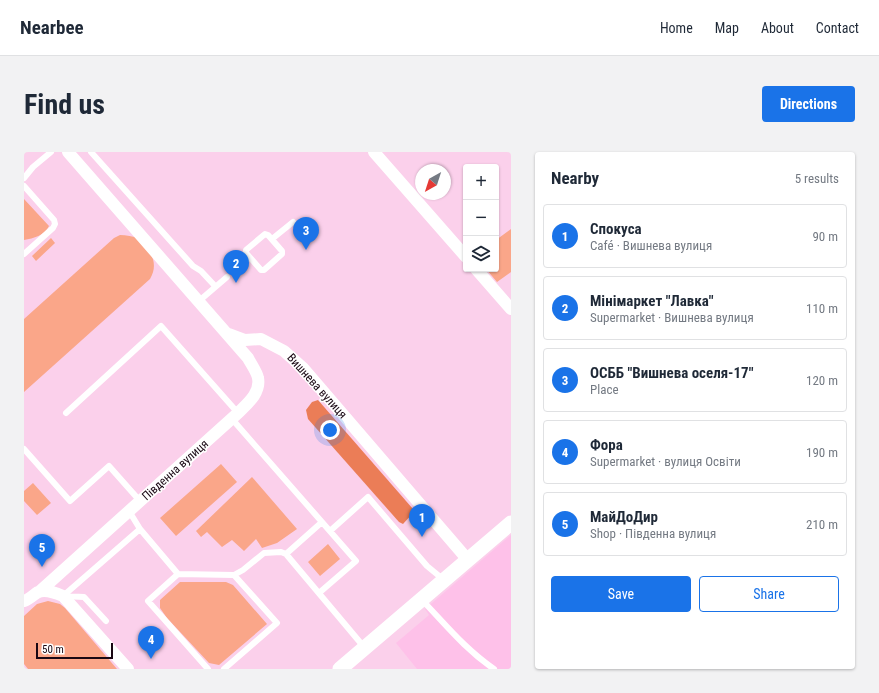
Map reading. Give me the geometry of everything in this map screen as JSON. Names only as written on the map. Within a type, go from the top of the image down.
[{"type":"street","name":"Вишнева вулиця","points":[[68,152],[228,333],[245,340],[260,339],[284,351],[303,368],[465,562]]},
{"type":"street","points":[[374,152],[463,254]]},
{"type":"street","points":[[479,272],[511,309]]},
{"type":"street","name":"Південна вулиця","points":[[29,596],[129,511],[253,398],[259,387],[258,378],[248,358],[228,333]]},
{"type":"street","points":[[340,669],[511,523]]},
{"type":"street","points":[[29,596],[51,591],[63,596],[128,669]]},
{"type":"lane","points":[[24,178],[33,167],[51,152]]},
{"type":"lane","points":[[91,152],[193,266],[201,271],[215,286]]},
{"type":"lane","points":[[24,186],[54,220],[55,224],[53,228],[24,254]]},
{"type":"lane","points":[[272,240],[293,222]]},
{"type":"lane","points":[[265,234],[272,240],[282,251],[282,254],[264,270],[261,270],[246,253],[246,250],[265,234]]},
{"type":"lane","points":[[243,262],[249,257]]},
{"type":"lane","points":[[199,301],[227,277]]},
{"type":"lane","points":[[66,413],[161,326],[322,522],[356,561],[319,593]]},
{"type":"lane","points":[[24,449],[70,501],[109,466],[140,501]]},
{"type":"lane","points":[[330,531],[368,497],[427,566],[444,580]]},
{"type":"lane","points":[[129,511],[140,529],[178,574]]},
{"type":"lane","points":[[286,554],[322,522]]},
{"type":"lane","points":[[63,596],[140,529]]},
{"type":"lane","points":[[208,669],[148,601],[178,574],[234,575],[244,570],[264,553],[281,552],[286,554],[365,648]]},
{"type":"lane","points":[[224,669],[276,623],[234,575]]},
{"type":"lane","points":[[63,596],[84,597],[106,621]]},
{"type":"lane","points":[[422,599],[454,635],[494,669]]},
{"type":"shaded area","points":[[24,199],[49,226],[42,234],[24,240]]},
{"type":"shaded area","points":[[511,229],[511,272],[497,282],[489,272],[499,272],[499,238]]},
{"type":"shaded area","points":[[120,235],[137,238],[146,246],[154,262],[150,279],[24,392],[24,319],[114,238]]},
{"type":"shaded area","points":[[51,238],[55,243],[36,261],[32,256]]},
{"type":"shaded area","points":[[318,400],[413,509],[414,512],[403,524],[399,522],[308,419],[306,410],[312,402]]},
{"type":"shaded area","points":[[221,464],[237,482],[176,536],[160,518]]},
{"type":"shaded area","points":[[252,477],[297,529],[277,543],[262,548],[256,539],[244,551],[232,540],[222,547],[207,532],[201,537],[196,531]]},
{"type":"shaded area","points":[[33,483],[51,503],[37,515],[24,501],[24,491]]},
{"type":"shaded area","points":[[511,535],[511,669],[417,669],[396,643],[429,615],[425,609]]},
{"type":"shaded area","points":[[328,544],[340,559],[320,576],[308,562]]},
{"type":"shaded area","points":[[180,582],[226,582],[233,585],[267,624],[219,665],[209,663],[167,618],[160,608],[160,600]]},
{"type":"shaded area","points":[[48,601],[60,604],[65,608],[117,669],[28,669],[24,664],[24,616],[37,604]]},
{"type":"place","name":"ОСББ \"Вишнева оселя-17\"","points":[[306,250]]},
{"type":"place","name":"Мінімаркет \"Лавка\"","points":[[236,283]]},
{"type":"place","name":"Спокуса","points":[[422,537]]},
{"type":"place","name":"МайДоДир","points":[[42,567]]},
{"type":"place","name":"Фора","points":[[151,659]]}]
